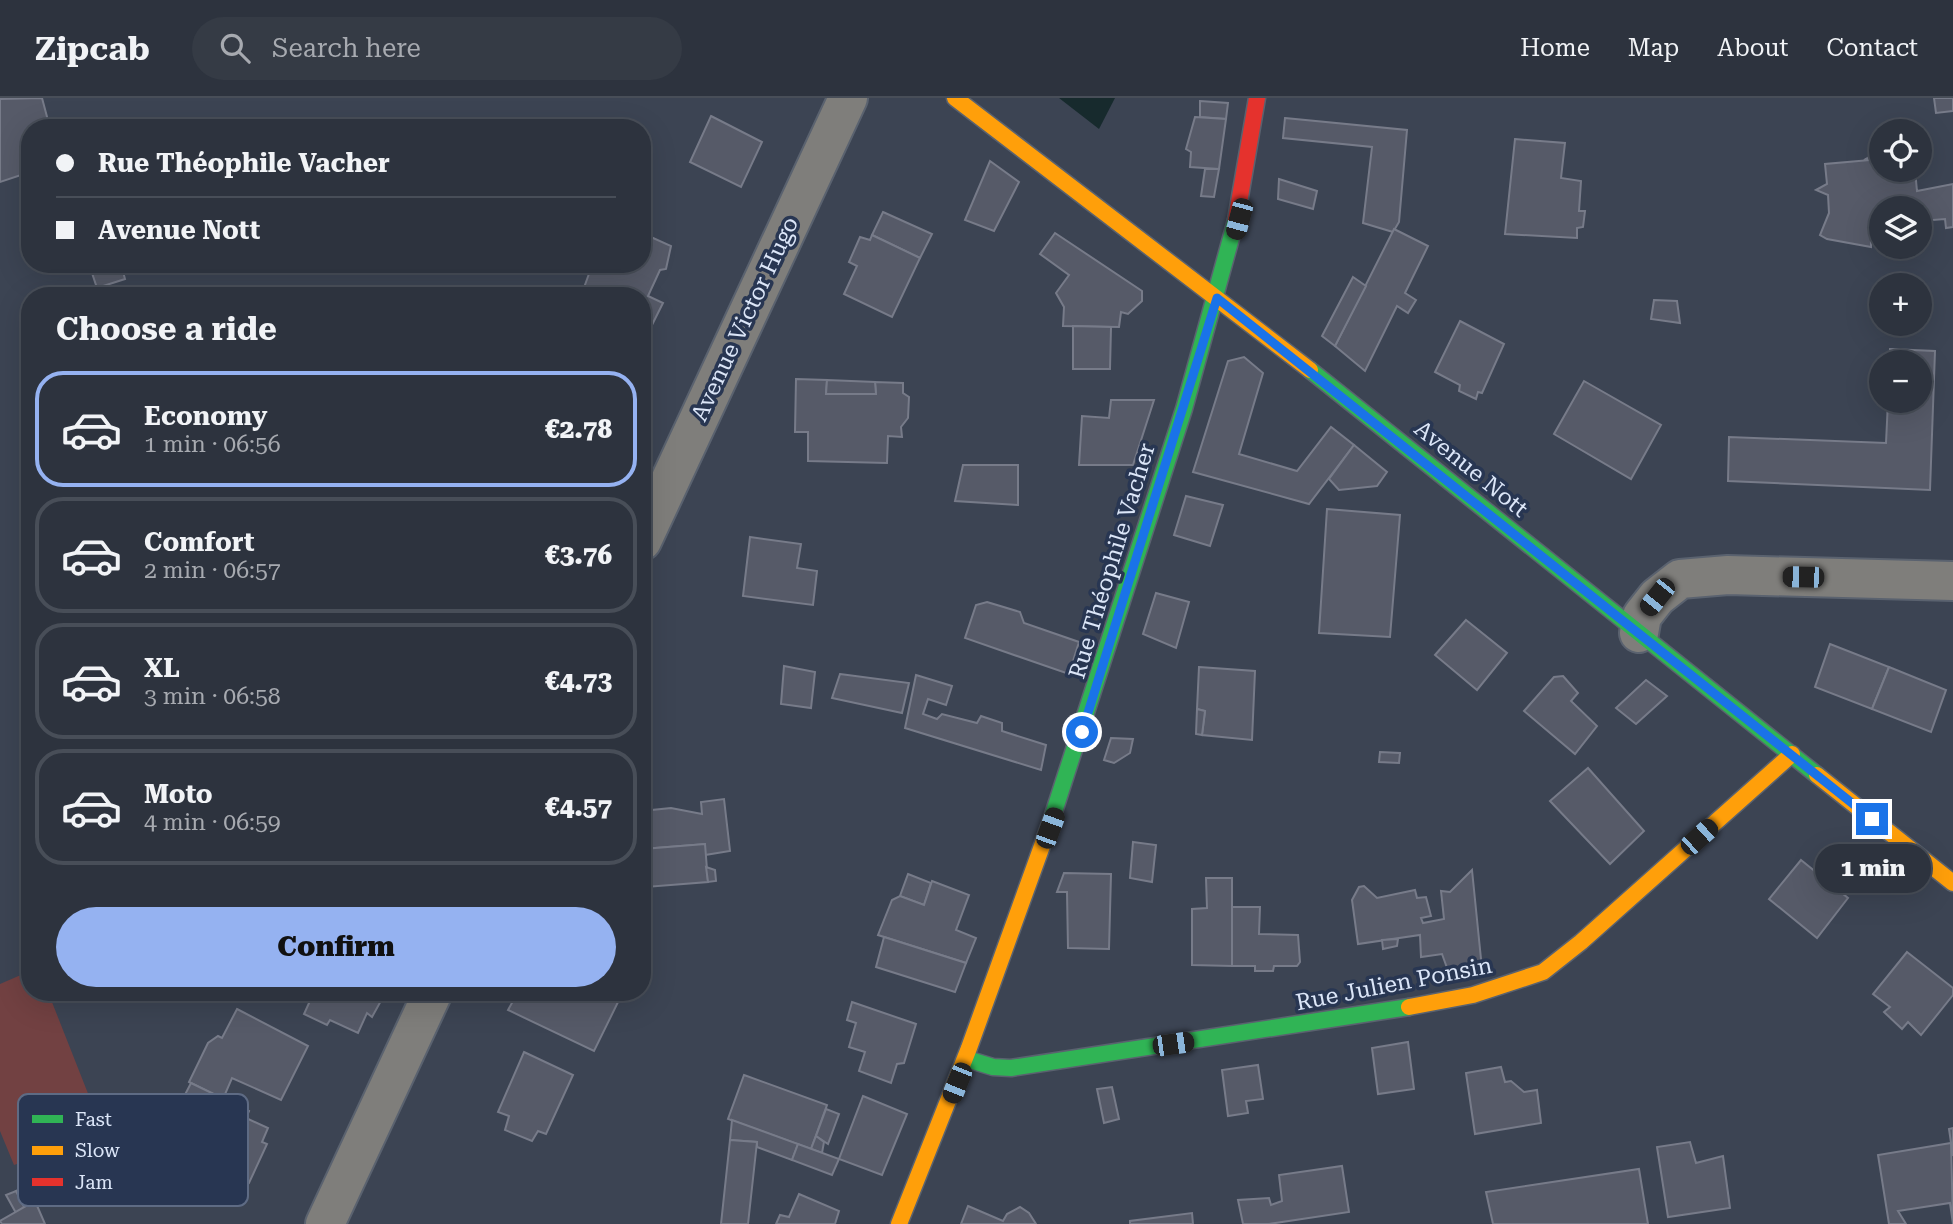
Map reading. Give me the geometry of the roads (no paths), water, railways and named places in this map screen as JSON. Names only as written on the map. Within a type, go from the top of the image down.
[{"type":"street","name":"Avenue Victor Hugo","points":[[651,522],[848,98]]},
{"type":"street","name":"Avenue Nott","points":[[955,98],[1217,298],[1953,883]]},
{"type":"street","name":"Rue Théophile Vacher","points":[[899,1224],[967,1059],[1059,803],[1217,298],[1239,219],[1257,98]]},
{"type":"street","points":[[1639,633],[1642,616],[1657,597],[1680,579],[1728,575],[1953,582]]},
{"type":"street","name":"Rue Julien Ponsin","points":[[967,1059],[993,1068],[1011,1068],[1363,1016],[1473,995],[1515,983],[1543,972],[1581,942],[1792,754]]},
{"type":"street","points":[[325,1224],[429,1001]]}]
